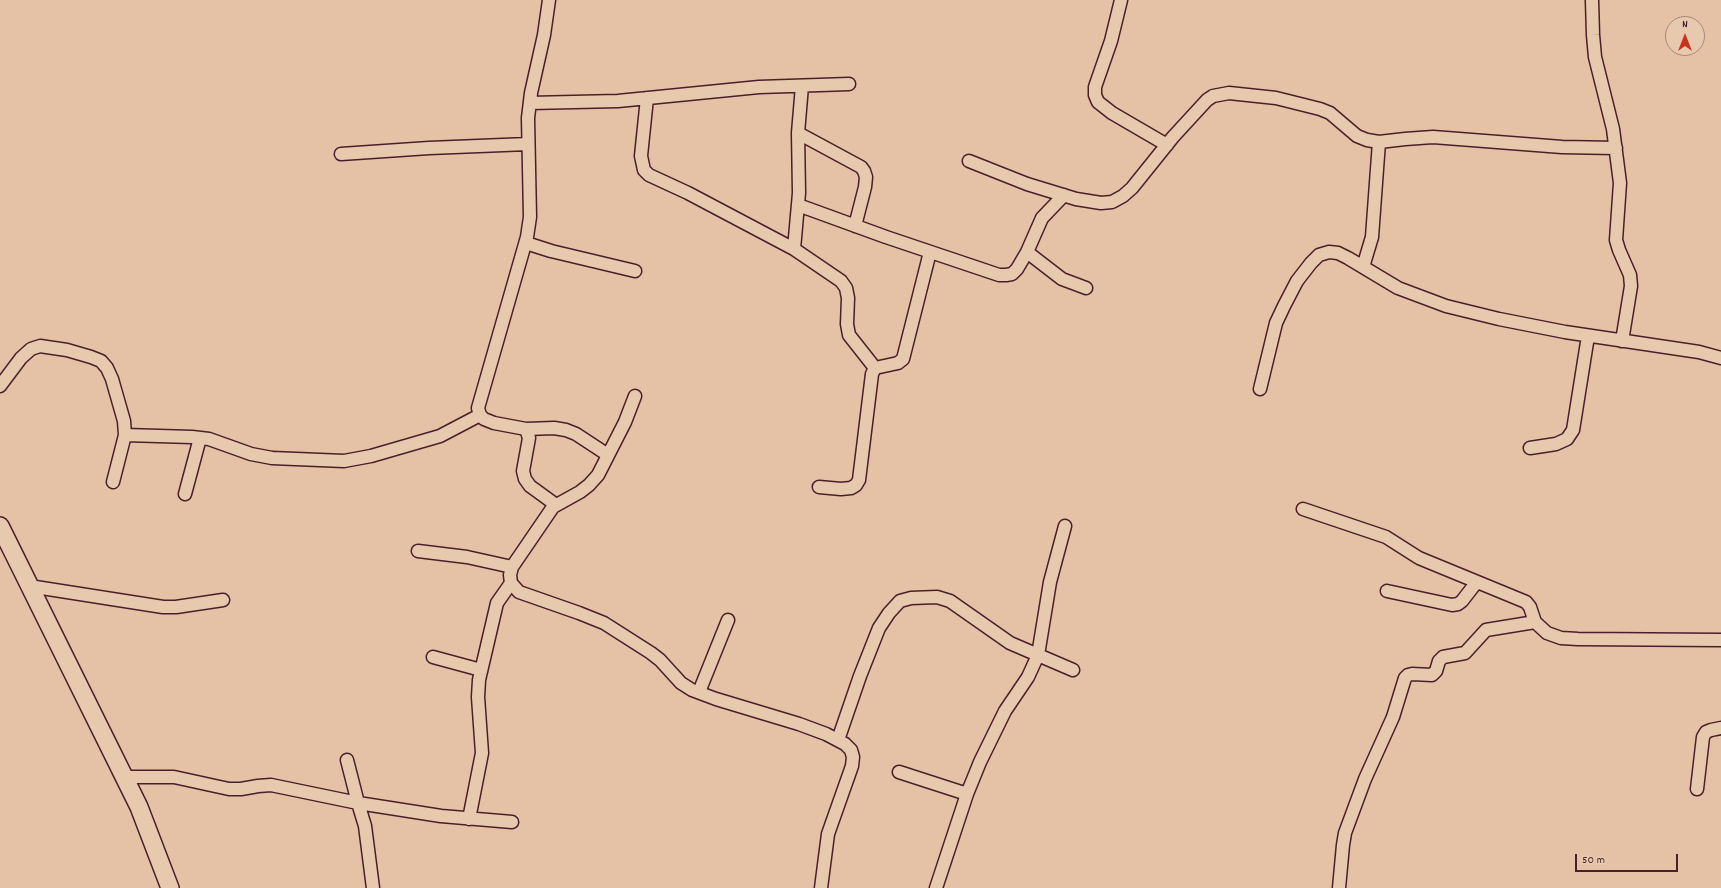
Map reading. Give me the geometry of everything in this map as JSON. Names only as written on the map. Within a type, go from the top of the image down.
[{"type":"main road","points":[[0,526],[138,807],[170,888]]},
{"type":"street","points":[[549,0],[544,34],[530,103],[528,144],[530,217],[526,242],[478,408],[480,415],[484,419],[494,422],[526,429],[554,428],[566,430],[576,434],[608,455]]},
{"type":"street","points":[[1121,0],[1111,41],[1095,87],[1095,95],[1098,102],[1112,113],[1167,145]]},
{"type":"street","points":[[1592,0],[1593,35],[1596,57],[1613,129],[1620,183],[1616,240],[1630,275],[1631,286],[1622,341]]},
{"type":"street","points":[[530,103],[618,101],[759,87],[849,84]]},
{"type":"street","points":[[794,249],[798,205],[798,133],[802,86]]},
{"type":"street","points":[[969,161],[1027,184],[1064,195],[1101,203],[1112,202],[1123,196],[1207,100],[1213,96],[1229,93],[1276,98],[1320,108],[1338,119],[1357,136],[1367,140],[1379,142],[1404,138],[1434,137],[1562,147],[1616,148]]},
{"type":"street","points":[[647,98],[641,156],[641,164],[644,170],[649,175],[688,193],[794,249],[841,281],[844,284],[848,298],[847,324],[849,335],[875,368]]},
{"type":"street","points":[[798,133],[861,167],[864,171],[866,177],[865,187],[855,226]]},
{"type":"street","points":[[1363,268],[1372,238],[1379,142]]},
{"type":"street","points":[[340,154],[429,148],[528,144]]},
{"type":"street","points":[[798,205],[930,252],[1006,276],[1012,274],[1017,269],[1027,252],[1042,218],[1064,195]]},
{"type":"street","points":[[526,242],[551,251],[635,271]]},
{"type":"street","points":[[875,368],[898,363],[902,359],[930,252]]},
{"type":"street","points":[[1027,252],[1062,279],[1086,288]]},
{"type":"street","points":[[1260,389],[1276,323],[1297,281],[1318,255],[1328,252],[1338,253],[1398,288],[1446,306],[1500,319],[1588,336],[1698,352],[1721,358]]},
{"type":"street","points":[[1530,448],[1556,444],[1567,439],[1573,430],[1588,336]]},
{"type":"street","points":[[0,386],[21,358],[31,349],[40,346],[49,346],[101,361],[107,368],[122,409],[125,435],[113,482]]},
{"type":"street","points":[[819,487],[841,489],[851,488],[856,485],[859,480],[870,383],[875,368]]},
{"type":"street","points":[[635,396],[625,422],[598,475],[589,485],[553,507],[512,567],[510,575],[511,583],[519,592],[604,623],[651,653],[660,660],[681,683],[699,692],[799,724],[838,740],[851,750],[853,757],[852,766],[828,834],[822,888]]},
{"type":"street","points":[[125,435],[209,439],[251,454],[272,458],[344,460],[371,456],[440,436],[480,415]]},
{"type":"street","points":[[526,429],[529,438],[523,471],[525,479],[530,486],[552,502],[553,507]]},
{"type":"street","points":[[185,494],[200,438]]},
{"type":"street","points":[[1303,509],[1386,537],[1419,558],[1476,583],[1526,602],[1530,607],[1535,622],[1547,633],[1561,638],[1721,640]]},
{"type":"street","points":[[936,888],[980,762],[1005,711],[1028,678],[1038,656],[1050,582],[1065,526]]},
{"type":"street","points":[[418,551],[467,556],[512,567]]},
{"type":"street","points":[[469,818],[482,753],[478,697],[481,670],[497,603],[511,583]]},
{"type":"street","points":[[1387,591],[1452,605],[1458,604],[1462,601],[1476,583]]},
{"type":"street","points":[[29,586],[163,607],[176,607],[223,600]]},
{"type":"street","points":[[838,740],[860,676],[879,628],[889,613],[900,601],[927,596],[950,601],[1010,643],[1073,670]]},
{"type":"street","points":[[699,692],[728,620]]},
{"type":"street","points":[[1339,888],[1345,833],[1365,779],[1393,717],[1405,678],[1412,674],[1432,675],[1436,671],[1439,660],[1443,657],[1465,653],[1486,630],[1535,622]]},
{"type":"street","points":[[432,657],[481,670]]},
{"type":"street","points":[[1697,788],[1703,737],[1706,732],[1721,728]]},
{"type":"street","points":[[347,760],[365,826],[374,888]]},
{"type":"street","points":[[898,772],[968,794]]},
{"type":"street","points":[[123,777],[174,777],[229,789],[241,790],[270,785],[358,803],[469,818],[512,822]]}]
